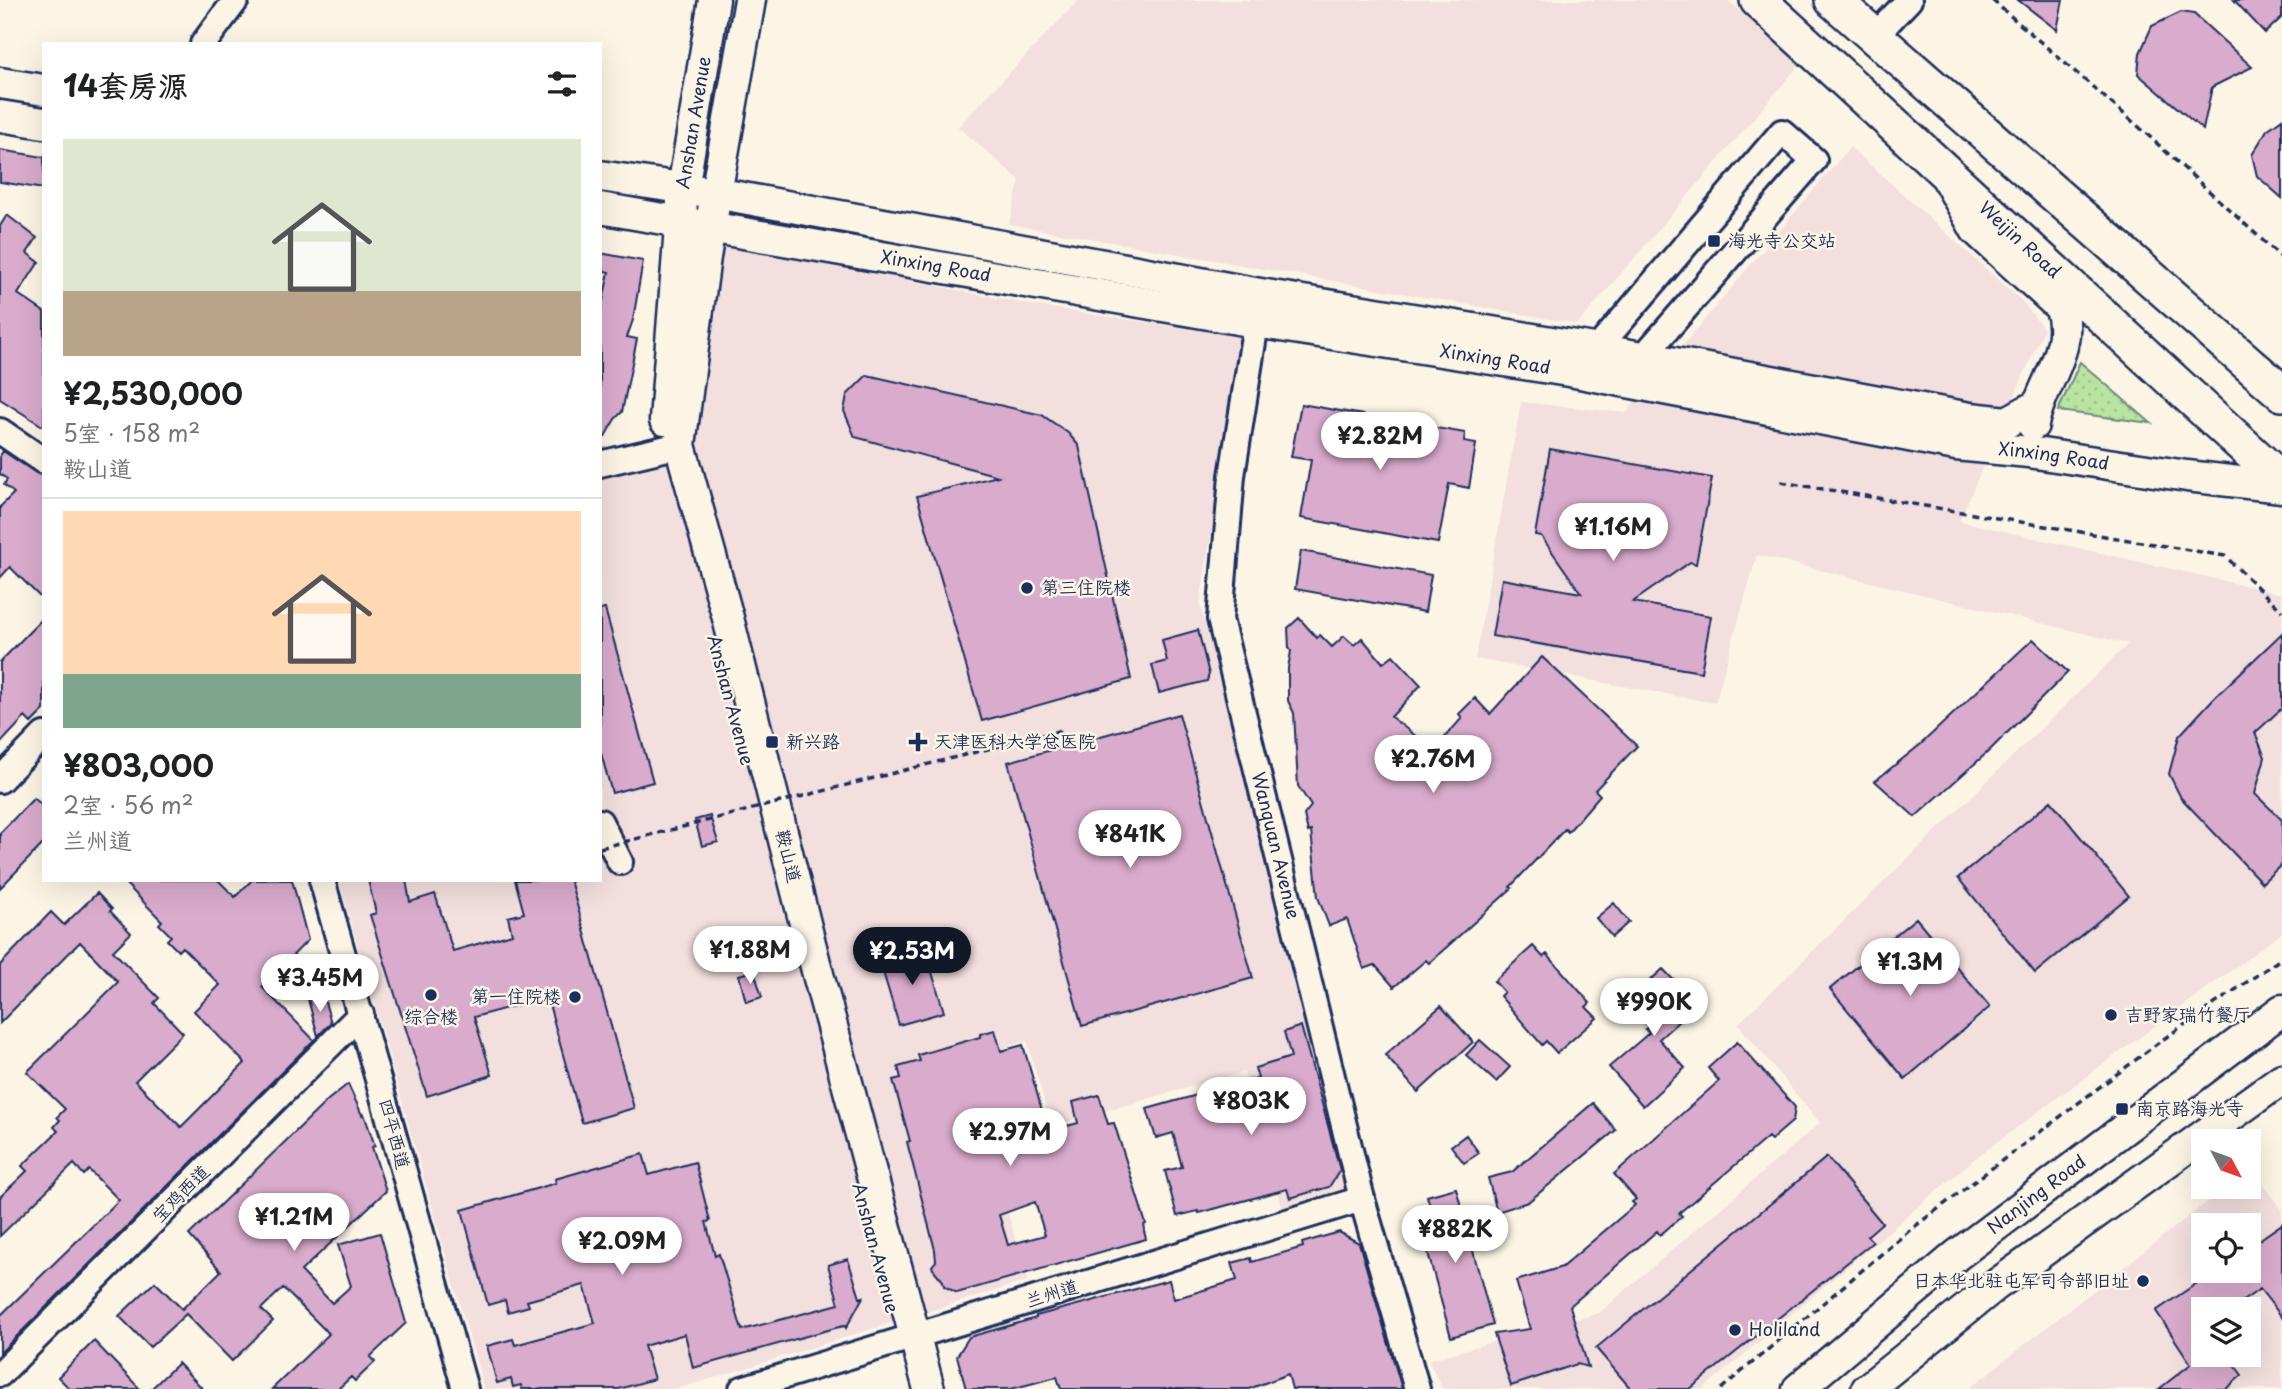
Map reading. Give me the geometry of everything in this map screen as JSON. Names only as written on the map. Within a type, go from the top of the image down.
[{"type":"highway","name":"Weijin Road","points":[[1758,0],[2282,481]]},
{"type":"highway","points":[[1833,0],[2282,393]]},
{"type":"main road","name":"Anshan Avenue","points":[[671,447],[680,220],[714,0]]},
{"type":"main road","name":"Anshan Avenue","points":[[671,447],[750,0]]},
{"type":"main road","points":[[0,83],[42,90]]},
{"type":"main road","points":[[0,116],[42,123]]},
{"type":"main road","points":[[1944,173],[1976,230],[2060,307],[2066,320],[2061,350],[2036,406],[2029,452]]},
{"type":"main road","points":[[602,176],[716,193],[1258,308],[1643,356],[1970,418],[2007,422],[2036,406]]},
{"type":"main road","points":[[602,208],[710,226]]},
{"type":"main road","name":"Xinxing Road","points":[[710,226],[1258,308],[1575,372],[1956,444],[2282,486]]},
{"type":"main road","name":"鞍山道","points":[[671,447],[728,618],[907,1339],[929,1389]]},
{"type":"main road","name":"Nanjing Road","points":[[1798,1389],[1957,1255],[2282,1010]]},
{"type":"main road","points":[[1867,1389],[1996,1285],[2282,1079]]},
{"type":"main road","points":[[907,1339],[912,1389]]},
{"type":"street","points":[[204,42],[236,0]]},
{"type":"street","points":[[1874,37],[1909,0]]},
{"type":"street","points":[[1597,349],[1782,132],[1814,160],[1643,356]]},
{"type":"street","name":"Wanquan Avenue","points":[[1258,308],[1232,477],[1220,618],[1362,1199],[1417,1389]]},
{"type":"street","points":[[0,431],[42,460]]},
{"type":"street","points":[[602,464],[671,447]]},
{"type":"street","points":[[0,780],[42,737]]},
{"type":"street","points":[[602,829],[610,855]]},
{"type":"street","name":"四平西道","points":[[323,882],[465,1389]]},
{"type":"street","name":"宝鸡西道","points":[[0,1374],[361,1014]]},
{"type":"street","name":"兰州道","points":[[742,1389],[1362,1199]]},
{"type":"path","points":[[1992,0],[2139,127],[2282,258]]},
{"type":"path","points":[[1781,482],[2225,556],[2282,611]]},
{"type":"path","points":[[610,855],[1062,730]]},
{"type":"path","points":[[1721,1389],[1910,1230],[2162,1040],[2282,958]]},
{"type":"shaded area","points":[[1079,0],[1727,0],[1801,63],[1578,324],[1009,224],[1020,180],[958,127]]},
{"type":"shaded area","points":[[1850,147],[2021,300],[2044,329],[1959,521],[2282,594],[2282,933],[1978,1156],[1703,1389],[1443,1389],[1428,1360],[1599,1313],[1820,1123],[1738,1024],[2128,644],[1757,555],[1715,703],[1475,659],[1521,402],[1626,413]]},
{"type":"shaded area","name":"天津医科大学总医院","points":[[719,242],[1031,305],[1241,337],[1200,604],[1351,1186],[1282,1207],[1244,1072],[1051,1126],[1027,1041],[965,1058],[1027,1281],[678,1389],[484,1389],[340,882],[602,882],[602,473],[690,451]]},
{"type":"shaded area","points":[[2261,1181],[2282,1209],[2282,1389],[1968,1389],[2191,1214],[2191,1283],[2261,1283],[2261,1213],[2193,1213],[2211,1199],[2261,1199]]},
{"type":"green space","points":[[2080,362],[2151,423],[2058,411]]},
{"type":"building","points":[[2018,0],[2063,0],[2057,30]]},
{"type":"building","points":[[2234,0],[2282,0],[2282,17],[2265,33]]},
{"type":"building","points":[[2181,12],[2194,14],[2252,67],[2212,87],[2203,130],[2138,74],[2140,53],[2152,26]]},
{"type":"building","points":[[2282,119],[2282,198],[2257,176],[2252,155],[2267,130]]},
{"type":"building","points":[[0,150],[42,157],[42,189],[0,182]]},
{"type":"building","points":[[7,215],[37,238],[27,253],[39,262],[18,294],[42,311],[42,426],[0,399],[0,226]]},
{"type":"building","points":[[602,253],[643,261],[633,320],[627,337],[637,339],[622,412],[602,442],[602,305],[609,272],[602,270]]},
{"type":"building","name":"第三住院楼","points":[[867,375],[1042,415],[1068,433],[1079,446],[1131,679],[982,721],[917,496],[998,476],[855,437],[844,411],[847,395]]},
{"type":"building","points":[[1301,404],[1465,433],[1464,442],[1476,444],[1469,488],[1449,484],[1438,543],[1301,518],[1311,460],[1291,457]]},
{"type":"building","points":[[1550,449],[1712,478],[1696,564],[1690,562],[1633,602],[1711,616],[1701,672],[1492,636],[1502,579],[1581,593],[1541,536],[1535,535]]},
{"type":"building","points":[[3,451],[42,475],[42,599],[10,567],[0,578],[0,507],[14,493],[4,485],[7,479],[0,474],[0,456]]},
{"type":"building","points":[[1301,551],[1431,575],[1425,612],[1295,589]]},
{"type":"building","points":[[605,609],[653,782],[612,793],[602,757],[602,610]]},
{"type":"building","points":[[1299,618],[1317,638],[1320,635],[1332,647],[1344,636],[1354,645],[1362,638],[1383,663],[1393,655],[1421,685],[1391,717],[1434,750],[1462,718],[1459,714],[1475,698],[1490,714],[1542,657],[1637,746],[1595,790],[1600,795],[1568,832],[1565,829],[1510,887],[1512,888],[1429,963],[1426,960],[1394,987],[1375,965],[1364,969],[1347,919],[1329,926],[1318,897],[1311,831],[1308,832],[1304,815],[1311,806],[1298,786],[1294,713],[1288,701],[1291,651],[1288,628]]},
{"type":"building","points":[[42,619],[42,712],[31,723],[25,717],[0,744],[0,662]]},
{"type":"building","points":[[1198,630],[1209,674],[1207,681],[1159,693],[1152,665],[1167,661],[1162,640]]},
{"type":"building","points":[[2282,633],[2282,708],[2255,733],[2265,757],[2255,794],[2282,820],[2282,864],[2262,883],[2181,798],[2169,774],[2179,736],[2214,698]]},
{"type":"building","points":[[2033,639],[2068,672],[1989,751],[1915,817],[1875,781],[1921,744]]},
{"type":"building","points":[[1179,714],[1253,978],[1082,1026],[1008,762]]},
{"type":"building","points":[[34,798],[42,805],[42,845],[0,888],[0,833]]},
{"type":"building","points":[[2051,801],[2129,896],[2035,973],[1958,878]]},
{"type":"building","points":[[710,816],[718,842],[702,846],[695,820]]},
{"type":"building","points":[[124,882],[220,882],[235,897],[250,882],[293,882],[308,940],[262,987],[314,1040],[0,1353],[0,1316],[119,1200],[89,1170],[84,1175],[74,1164],[0,1236],[0,1197],[27,1171],[22,1166],[58,1131],[54,1127],[60,1120],[57,1117],[65,1109],[27,1072],[118,982],[80,942],[0,1023],[0,965],[51,912],[64,925],[97,893],[131,933],[113,951],[159,998],[154,1003],[183,1033],[135,1081],[181,1127],[245,1063],[194,1011],[220,985],[182,947],[178,951],[167,940],[171,936],[159,924],[162,921]]},
{"type":"building","points":[[368,882],[406,882],[410,902],[435,894],[453,951],[512,934],[508,917],[524,913],[516,882],[571,882],[634,1108],[582,1123],[547,997],[474,1017],[492,1075],[427,1096],[370,915],[376,913]]},
{"type":"building","points":[[1614,903],[1629,922],[1612,937],[1596,918]]},
{"type":"building","points":[[1916,918],[1990,1007],[1905,1079],[1830,989]]},
{"type":"building","points":[[1533,946],[1543,957],[1547,954],[1590,1003],[1586,1007],[1597,1018],[1557,1053],[1546,1041],[1542,1045],[1500,996],[1504,992],[1494,981]]},
{"type":"building","points":[[925,949],[944,1012],[899,1025],[880,962]]},
{"type":"building","points":[[1663,969],[1684,991],[1687,988],[1699,1003],[1659,1039],[1685,1068],[1643,1106],[1609,1067],[1649,1033],[1645,1029],[1649,1026],[1627,1001]]},
{"type":"building","points":[[754,971],[762,997],[746,1002],[739,975]]},
{"type":"building","points":[[323,995],[331,1023],[318,1036],[308,999]]},
{"type":"building","points":[[1441,1006],[1473,1042],[1418,1092],[1385,1055]]},
{"type":"building","points":[[1301,1026],[1340,1170],[1329,1187],[1290,1198],[1287,1189],[1199,1213],[1198,1211],[1177,1216],[1165,1171],[1182,1167],[1173,1133],[1156,1138],[1147,1109],[1258,1078],[1255,1068],[1291,1057],[1284,1032]]},
{"type":"building","points":[[995,1030],[1001,1051],[1023,1045],[1048,1131],[1078,1123],[1073,1102],[1099,1095],[1108,1124],[1114,1123],[1146,1224],[1146,1239],[957,1293],[944,1286],[932,1266],[936,1261],[935,1250],[893,1080],[901,1078],[898,1067],[920,1061],[918,1055],[980,1037],[980,1034]],"holes":[[[1035,1202],[1045,1235],[1008,1245],[999,1215]]]},
{"type":"building","points":[[1480,1040],[1510,1067],[1496,1082],[1466,1055]]},
{"type":"building","points":[[1737,1042],[1795,1107],[1793,1121],[1771,1140],[1768,1137],[1679,1213],[1682,1216],[1660,1235],[1657,1231],[1570,1306],[1588,1367],[1577,1364],[1511,1386],[1494,1334],[1530,1329],[1516,1281],[1562,1267],[1635,1205],[1632,1202],[1636,1199],[1614,1174],[1719,1081],[1708,1068]]},
{"type":"building","points":[[348,1084],[362,1115],[364,1114],[386,1191],[301,1271],[332,1303],[351,1286],[338,1245],[380,1233],[406,1323],[370,1357],[375,1362],[355,1381],[351,1377],[338,1389],[272,1389],[329,1334],[283,1288],[261,1309],[273,1321],[232,1361],[186,1314],[150,1347],[119,1316],[155,1282],[182,1309],[221,1271],[189,1235],[329,1099]]},
{"type":"building","points":[[1593,1103],[1616,1130],[1528,1202],[1497,1212],[1488,1178],[1512,1172]]},
{"type":"building","points":[[1466,1135],[1479,1153],[1464,1163],[1451,1146]]},
{"type":"building","points":[[643,1154],[649,1175],[695,1162],[710,1221],[706,1222],[715,1256],[719,1254],[742,1330],[839,1304],[828,1265],[848,1259],[860,1298],[863,1297],[846,1328],[835,1328],[693,1368],[685,1334],[644,1346],[654,1379],[619,1389],[522,1389],[521,1385],[513,1387],[511,1379],[497,1383],[487,1346],[513,1339],[515,1345],[595,1323],[584,1285],[527,1301],[529,1306],[508,1312],[505,1300],[488,1305],[462,1210],[556,1183],[555,1179]]},
{"type":"building","points":[[1827,1157],[1882,1223],[1867,1236],[1873,1242],[1690,1389],[1631,1389],[1596,1348]]},
{"type":"building","points":[[1456,1188],[1493,1325],[1451,1337],[1419,1220],[1433,1216],[1427,1196]]},
{"type":"building","points":[[2282,1224],[2282,1317],[2260,1289],[2248,1297],[2191,1297],[2191,1364],[2156,1311],[2197,1283],[2261,1283],[2261,1239]]},
{"type":"building","points":[[1339,1232],[1359,1243],[1402,1389],[1292,1389],[1288,1374],[1249,1389],[1061,1389],[1057,1377],[1011,1389],[966,1389],[957,1356],[969,1337],[1169,1280],[1174,1299],[1237,1280],[1232,1263],[1251,1258],[1252,1262],[1303,1247],[1302,1243]]},
{"type":"building","points":[[94,1341],[140,1389],[70,1389],[58,1377]]},
{"type":"building","points":[[178,1363],[203,1389],[151,1389]]},
{"type":"building","points":[[2191,1364],[2191,1367],[2236,1367],[2242,1375],[2226,1389],[2159,1389]]},
{"type":"place","name":"海光寺公交站","points":[[1714,241]]},
{"type":"place","name":"第三住院楼","points":[[1027,588]]},
{"type":"place","name":"新兴路","points":[[772,742]]},
{"type":"place","name":"天津医科大学总医院","points":[[918,742]]},
{"type":"place","name":"综合楼","points":[[431,995]]},
{"type":"place","name":"第一住院楼","points":[[575,997]]},
{"type":"place","name":"吉野家瑞竹餐厅","points":[[2111,1015]]},
{"type":"place","name":"南京路海光寺","points":[[2122,1109]]},
{"type":"place","name":"日本华北驻屯军司令部旧址","points":[[2143,1281]]},
{"type":"place","name":"Holiland","points":[[1735,1330]]}]
